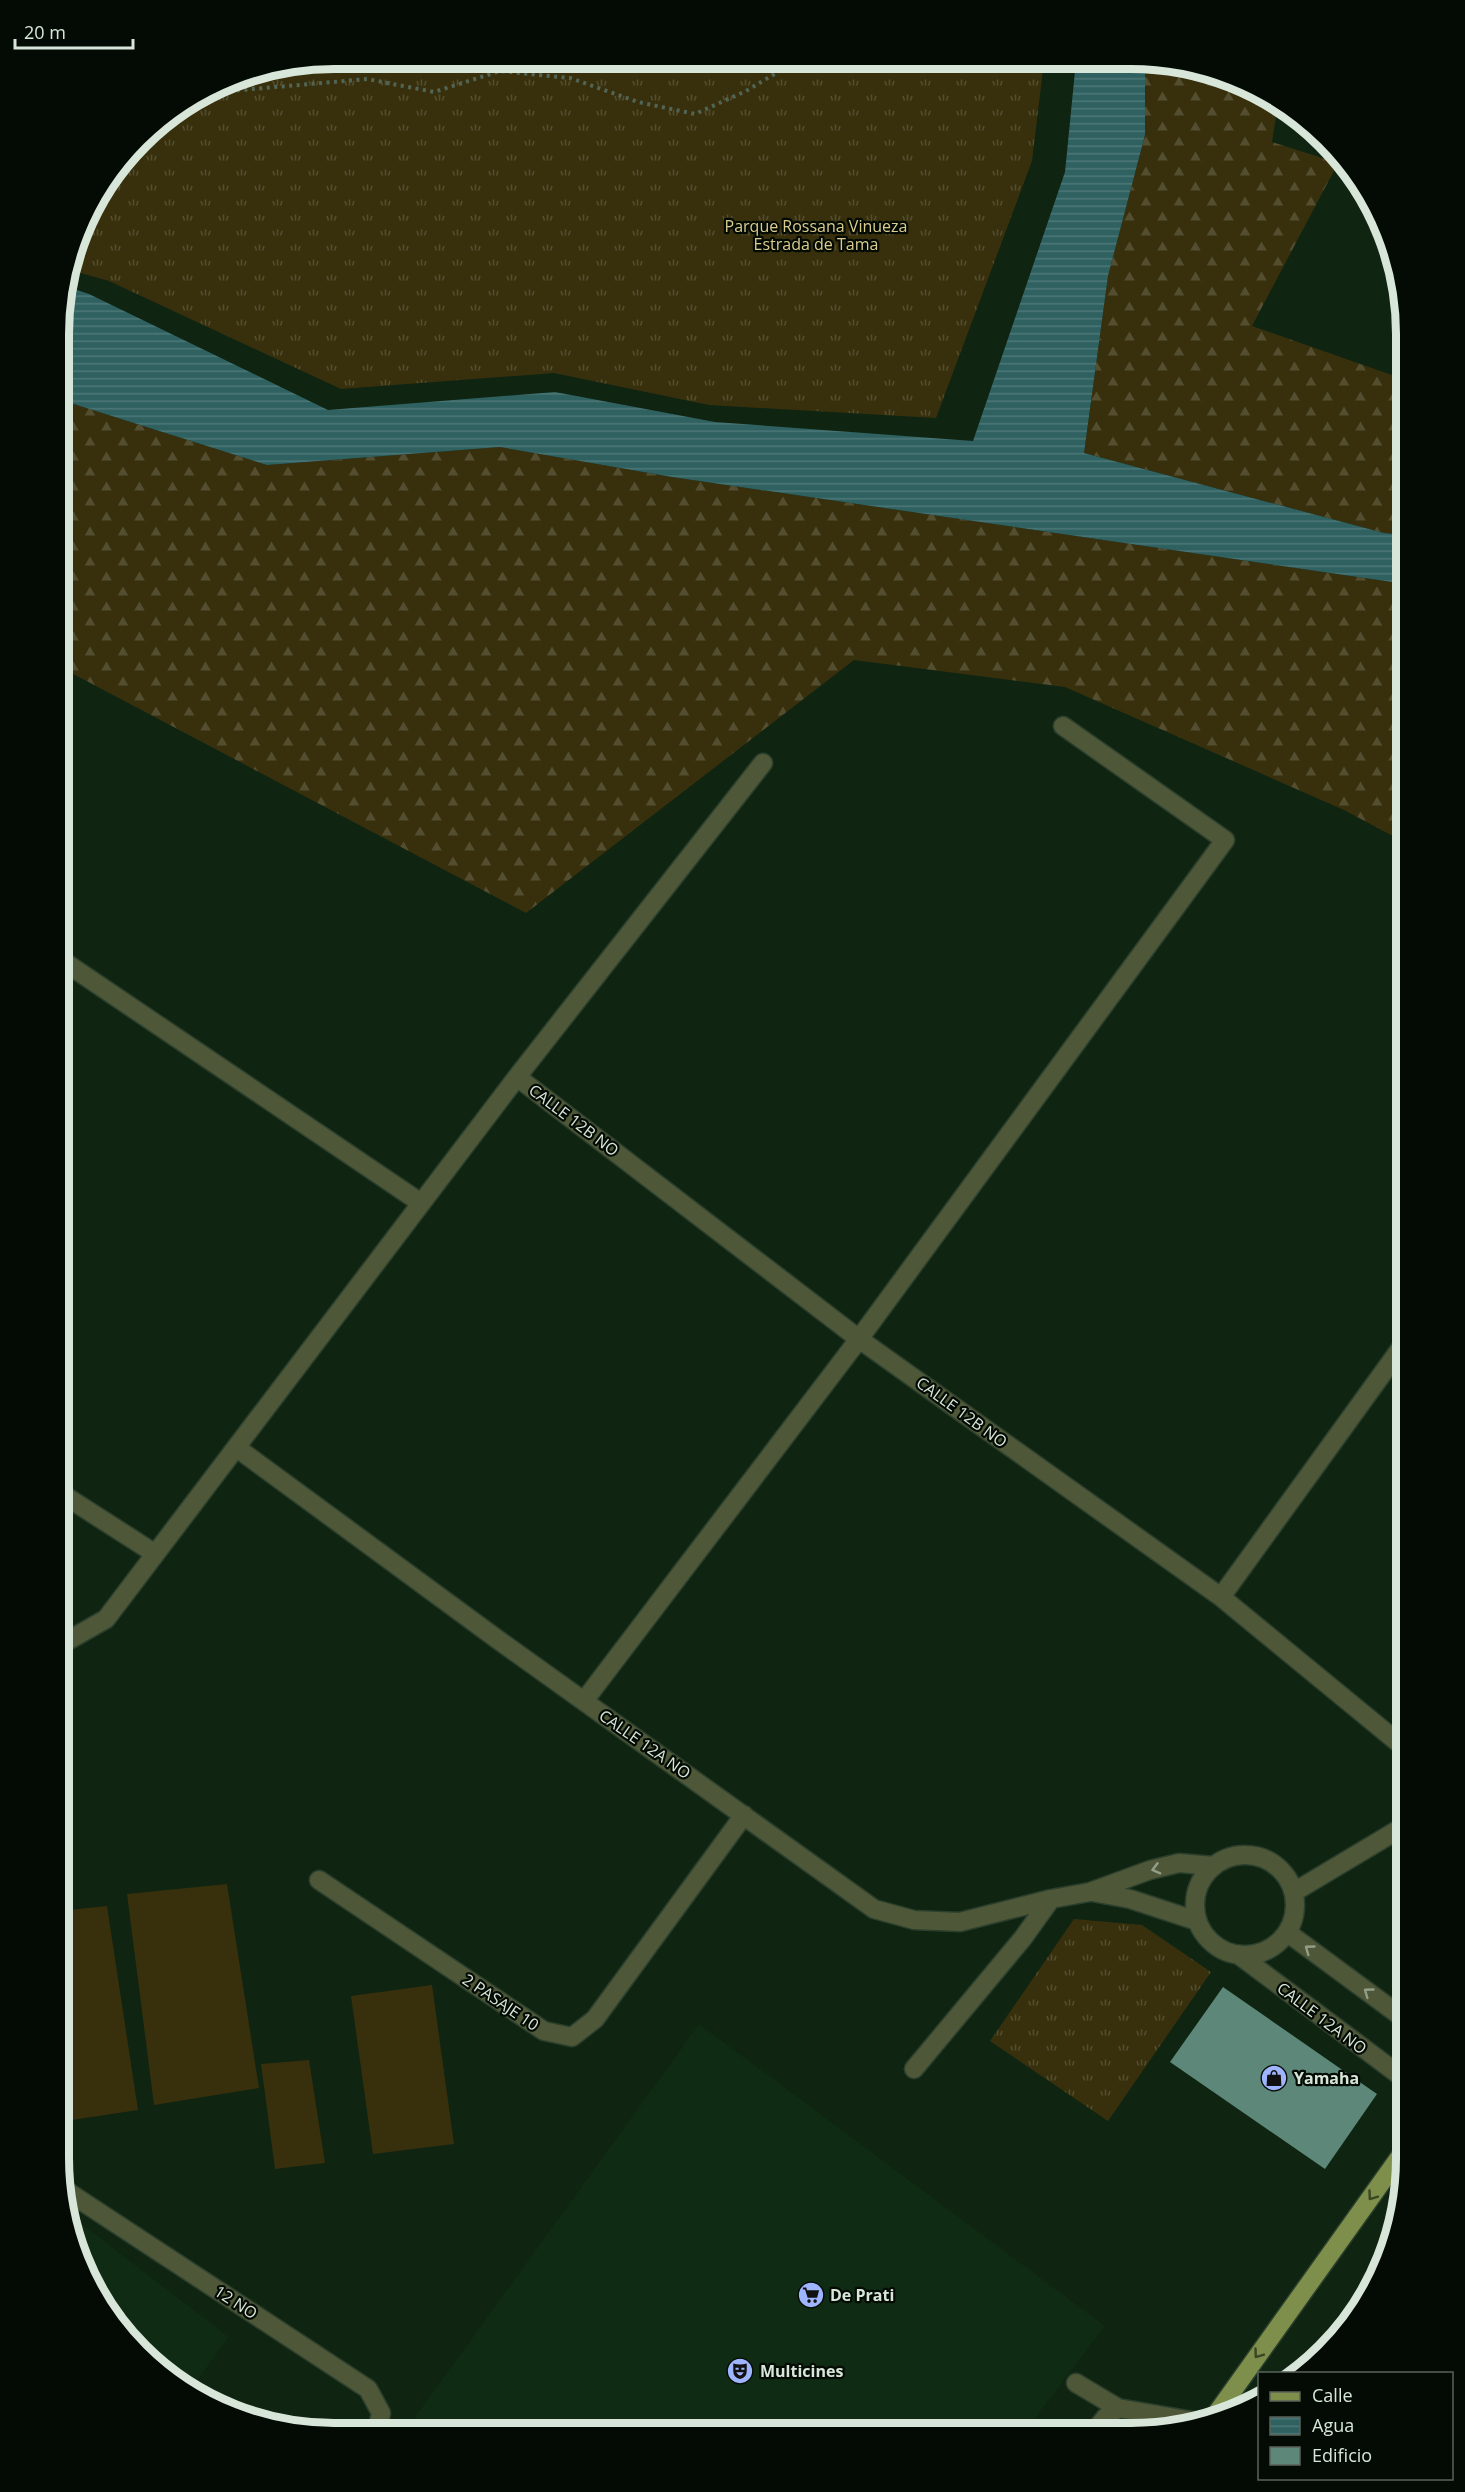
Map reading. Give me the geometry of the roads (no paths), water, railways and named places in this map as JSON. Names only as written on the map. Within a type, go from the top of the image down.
[{"type":"main road","points":[[1221,2407],[1396,2162]]},
{"type":"street","points":[[584,1701],[859,1339],[1226,840],[1063,726]]},
{"type":"street","points":[[69,1640],[106,1619],[517,1077],[764,764]]},
{"type":"street","points":[[69,965],[421,1203]]},
{"type":"street","name":"CALLE 12B NO","points":[[517,1077],[859,1339],[1221,1597],[1396,1741]]},
{"type":"street","points":[[1221,1597],[1396,1355]]},
{"type":"street","name":"CALLE 12A NO","points":[[237,1448],[874,1909],[914,1920],[960,1922],[1051,1899],[1090,1892],[1150,1870],[1179,1863],[1214,1866]]},
{"type":"street","points":[[69,1498],[154,1553]]},
{"type":"street","name":"2 PASAJE 10","points":[[319,1880],[544,2031],[572,2037],[596,2019],[744,1815]]},
{"type":"street","points":[[1294,1892],[1396,1831]]},
{"type":"street","points":[[1238,1856],[1264,1859],[1278,1867],[1288,1878],[1294,1892],[1296,1906],[1294,1920],[1288,1933],[1279,1944],[1267,1951],[1253,1955],[1239,1955],[1225,1951],[1203,1934],[1197,1921],[1195,1897],[1198,1885],[1214,1866],[1226,1859],[1238,1856]]},
{"type":"street","name":"CALLE 12A NO","points":[[1090,1892],[1130,1899],[1197,1921]]},
{"type":"street","points":[[914,2069],[1023,1938],[1051,1899]]},
{"type":"street","points":[[1288,1933],[1396,2012]]},
{"type":"street","name":"CALLE 12A NO","points":[[1239,1955],[1396,2073]]},
{"type":"street","name":"12 NO","points":[[71,2194],[368,2389],[381,2413],[379,2423]]},
{"type":"street","points":[[1076,2383],[1118,2408],[1179,2419]]},
{"type":"street","points":[[1101,2423],[1118,2408]]},
{"type":"water","points":[[1075,69],[1145,70],[1145,135],[1108,276],[1084,453],[1384,533],[1396,534],[1396,583],[672,477],[500,447],[267,465],[69,403],[69,334],[73,289],[89,294],[328,410],[555,392],[715,422],[973,441],[1065,172]]},
{"type":"place","name":"Yamaha","points":[[1274,2078]]},
{"type":"place","name":"De Prati","points":[[811,2295]]},
{"type":"place","name":"Multicines","points":[[740,2371]]},
{"type":"park label","name":"Parque Rossana Vinueza Estrada de Tama","points":[[816,235]]}]
